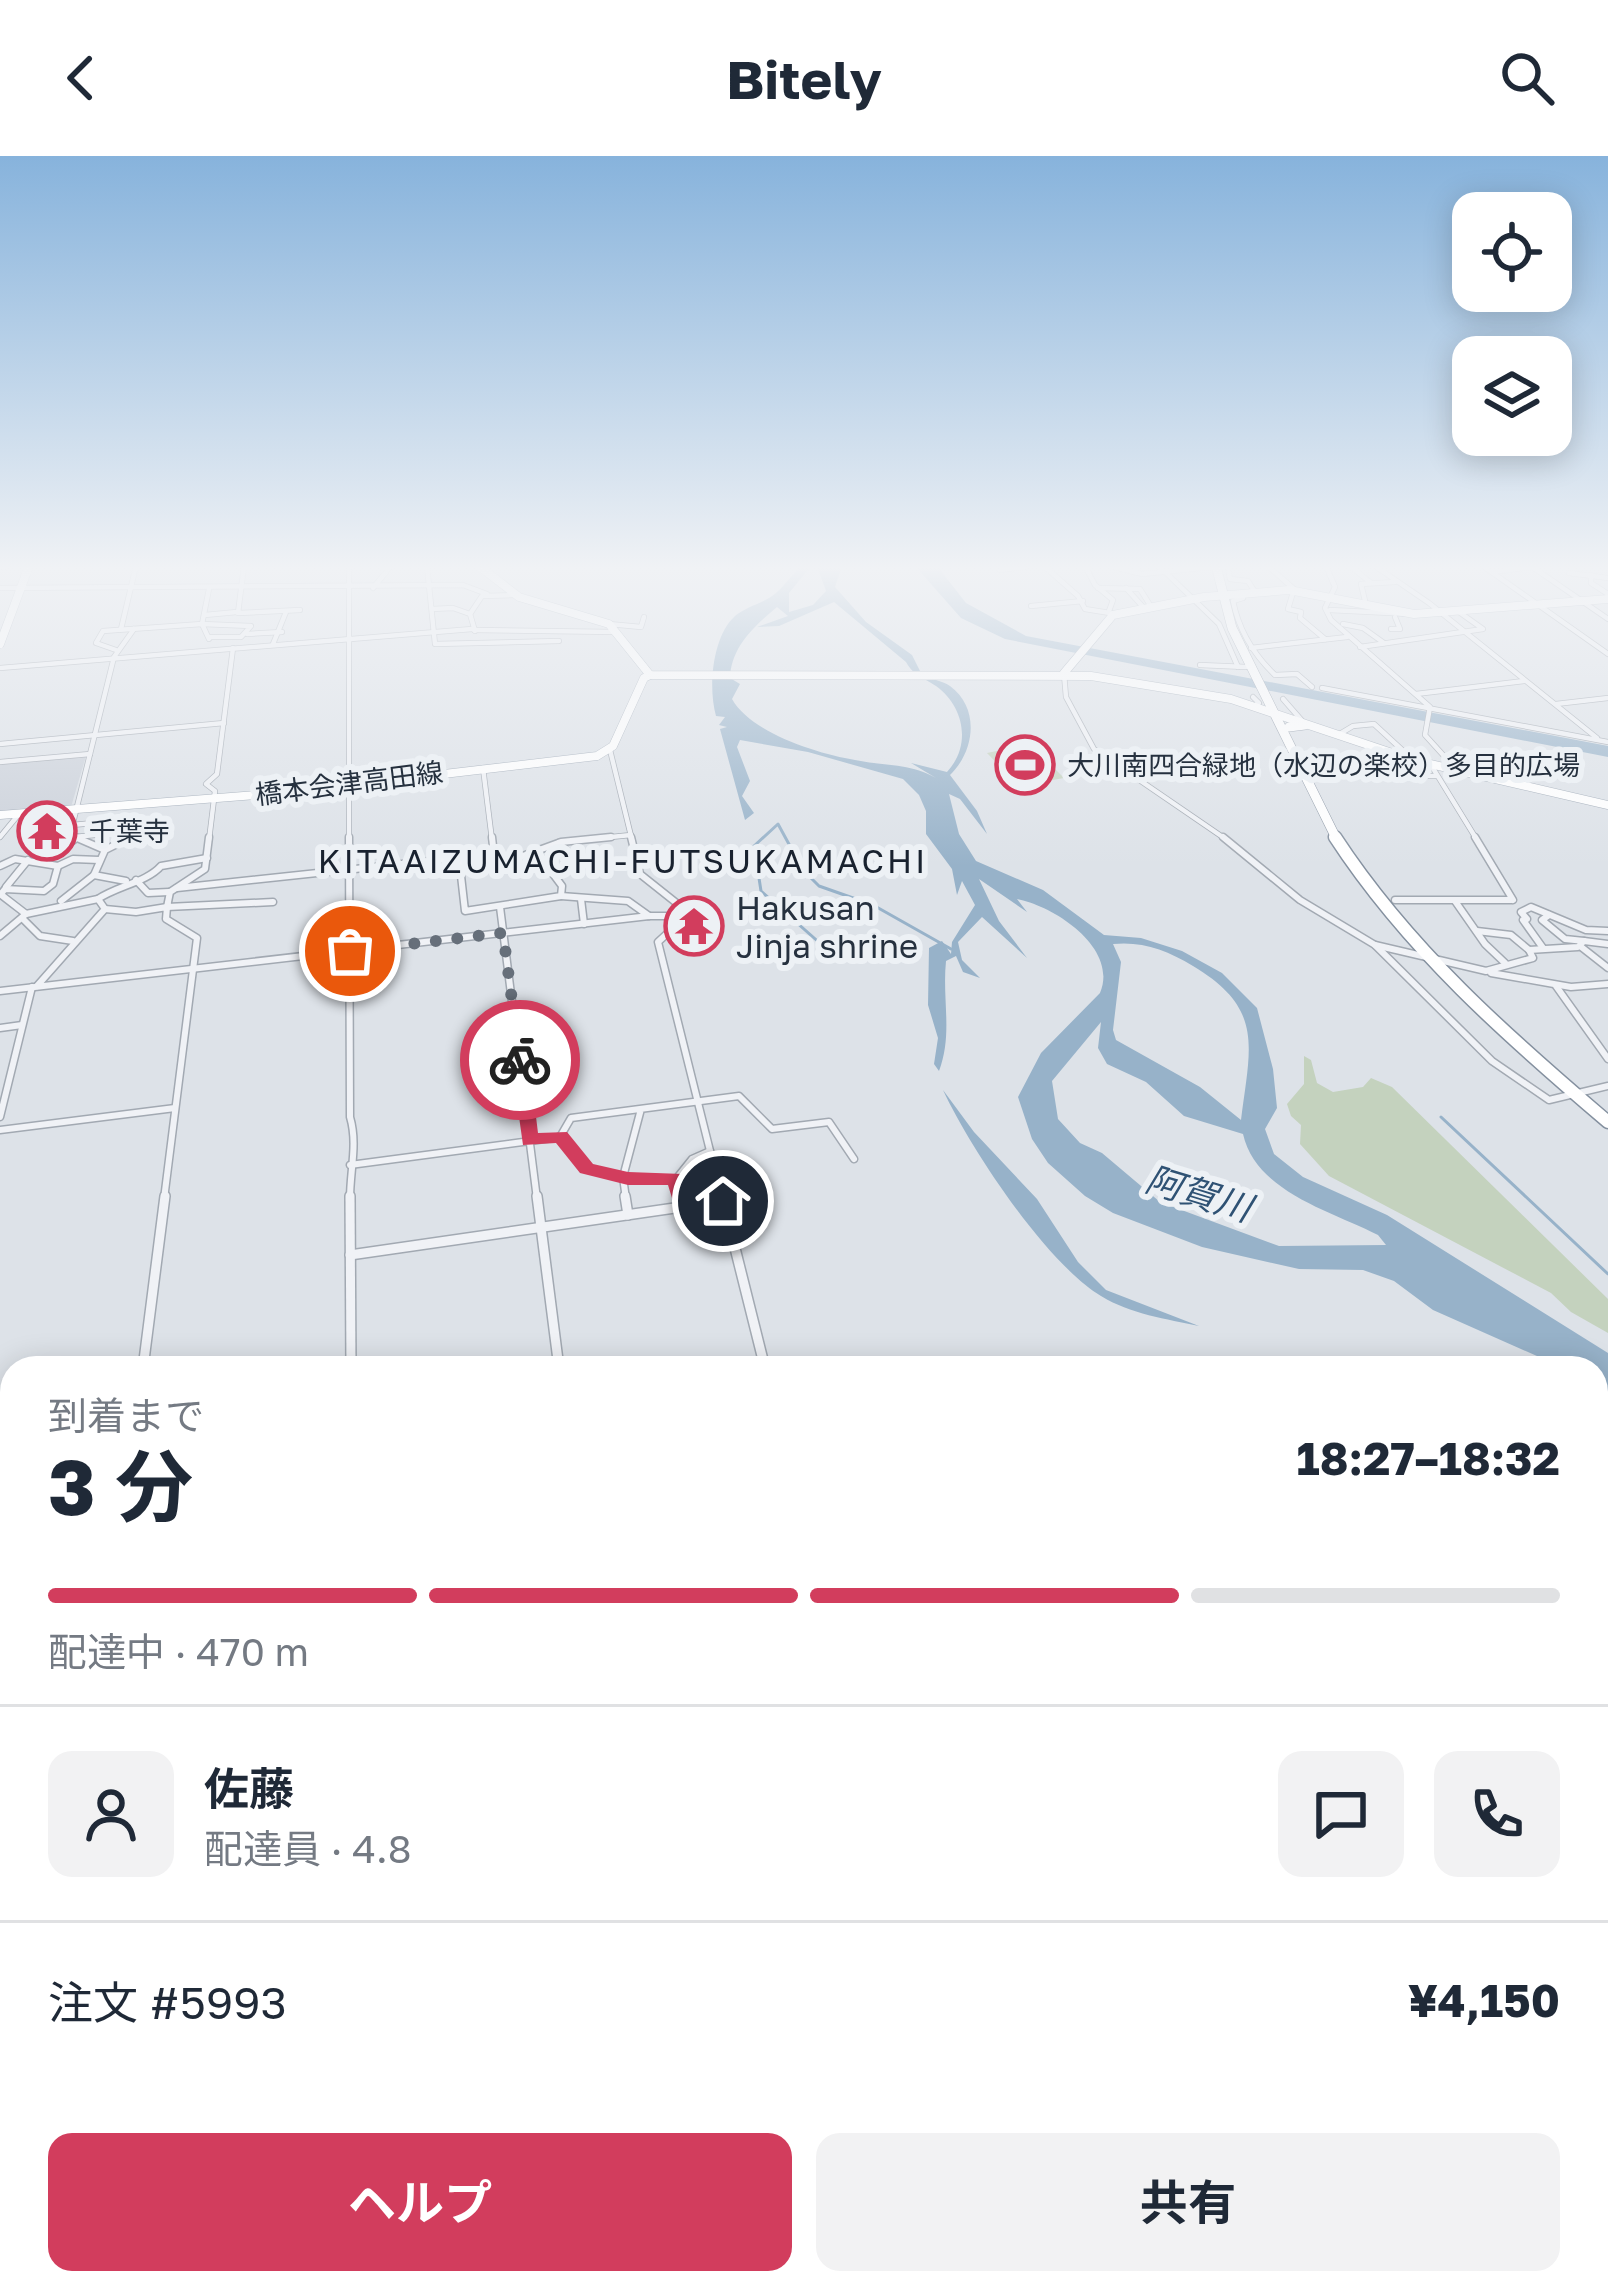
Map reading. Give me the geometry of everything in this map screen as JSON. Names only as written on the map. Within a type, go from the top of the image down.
[{"type":"highway","points":[[1252,666],[1284,712],[1330,828],[1371,888],[1430,955],[1608,1118]]},
{"type":"main road","points":[[643,666],[650,675]]},
{"type":"main road","points":[[1064,673],[1069,666]]},
{"type":"main road","points":[[610,750],[650,675],[1064,673],[1255,704],[1413,760],[1454,767],[1535,792],[1608,805]]},
{"type":"main road","name":"橋本会津高田線","points":[[0,815],[349,784],[591,757],[610,750]]},
{"type":"street","points":[[74,838],[72,825],[112,666]]},
{"type":"street","points":[[144,1356],[196,935],[166,920],[167,907],[174,890],[204,872],[215,791],[206,784],[218,774],[233,666]]},
{"type":"street","points":[[350,666],[350,1117],[357,1140],[350,1165],[350,1356]]},
{"type":"street","points":[[1210,666],[1297,674],[1312,687]]},
{"type":"street","points":[[1252,666],[1254,669]]},
{"type":"street","points":[[1382,666],[1430,709]]},
{"type":"street","points":[[1504,666],[1599,740]]},
{"type":"street","points":[[1064,673],[1066,697],[1094,749],[1191,812],[1300,900],[1375,945],[1492,1061],[1549,1100],[1608,1086]]},
{"type":"street","points":[[1414,694],[1524,682]]},
{"type":"street","points":[[1322,688],[1608,742]]},
{"type":"street","points":[[1553,704],[1608,698]]},
{"type":"street","points":[[1430,709],[1425,735],[1454,767]]},
{"type":"street","points":[[0,744],[224,723]]},
{"type":"street","points":[[1336,736],[1353,725],[1375,724],[1407,749],[1413,760]]},
{"type":"street","points":[[610,750],[642,877],[684,909],[685,916]]},
{"type":"street","points":[[0,762],[90,754]]},
{"type":"street","points":[[1395,900],[1513,900],[1431,765]]},
{"type":"street","points":[[483,769],[494,855]]},
{"type":"street","points":[[1366,776],[1438,776]]},
{"type":"street","points":[[0,837],[19,814]]},
{"type":"street","points":[[72,825],[137,819],[134,842]]},
{"type":"street","points":[[44,861],[74,838],[136,831]]},
{"type":"street","points":[[94,875],[131,880],[148,893],[459,858],[520,857],[559,843],[631,836]]},
{"type":"street","points":[[74,838],[105,850]]},
{"type":"street","points":[[559,843],[580,865]]},
{"type":"street","points":[[99,860],[117,844]]},
{"type":"street","points":[[536,850],[562,886],[561,896]]},
{"type":"street","points":[[0,936],[24,916],[55,905],[98,899],[166,864],[207,858]]},
{"type":"street","points":[[459,858],[465,911],[561,896],[628,901],[649,916]]},
{"type":"street","points":[[0,866],[9,860],[58,866],[73,859],[103,864],[55,905]]},
{"type":"street","points":[[2,892],[28,860]]},
{"type":"street","points":[[2,892],[44,891],[53,884],[58,866]]},
{"type":"street","points":[[2,892],[40,936],[74,941]]},
{"type":"street","points":[[581,898],[584,924]]},
{"type":"street","points":[[98,899],[105,909],[128,912],[274,902]]},
{"type":"street","points":[[1454,900],[1505,963]]},
{"type":"street","points":[[500,907],[557,1356]]},
{"type":"street","points":[[1544,950],[1521,912],[1531,907],[1591,931]]},
{"type":"street","points":[[0,1117],[34,987],[105,909]]},
{"type":"street","points":[[1550,914],[1542,919],[1565,939],[1582,944],[1608,968]]},
{"type":"street","points":[[0,991],[649,916],[685,916]]},
{"type":"street","points":[[685,916],[658,942],[762,1356]]},
{"type":"street","points":[[1582,944],[1597,927],[1608,931]]},
{"type":"street","points":[[1477,931],[1510,935],[1533,958],[1486,971]]},
{"type":"street","points":[[1529,950],[1608,944]]},
{"type":"street","points":[[1375,945],[1555,985],[1608,984]]},
{"type":"street","points":[[1555,985],[1608,1060]]},
{"type":"street","points":[[0,1028],[22,1025]]},
{"type":"street","points":[[560,1137],[571,1118],[741,1097],[774,1130],[829,1122],[854,1159]]},
{"type":"street","points":[[0,1130],[175,1108]]},
{"type":"street","points":[[628,1215],[622,1177],[641,1109]]},
{"type":"street","points":[[350,1165],[560,1137]]},
{"type":"street","points":[[560,1137],[586,1168],[622,1177],[676,1179]]},
{"type":"street","points":[[676,1179],[692,1159],[710,1151]]},
{"type":"street","points":[[676,1179],[683,1207]]},
{"type":"street","points":[[350,1255],[723,1201]]},
{"type":"shaded area","points":[[86,756],[71,807],[0,813],[0,763]]},
{"type":"green space","name":"大川南四合緑地（水辺の楽校）多目的広場","points":[[1030,744],[1064,778],[1019,786],[987,753]]},
{"type":"green space","points":[[1304,1056],[1311,1060],[1317,1083],[1333,1092],[1363,1087],[1371,1078],[1392,1087],[1608,1299],[1608,1333],[1571,1312],[1551,1293],[1329,1176],[1300,1144],[1301,1125],[1287,1104],[1304,1084]]},
{"type":"water","points":[[714,666],[731,666],[730,678],[740,684],[732,699],[770,732],[840,757],[907,767],[936,778],[911,763],[947,772],[960,750],[961,726],[946,694],[909,666],[947,684],[960,695],[970,718],[969,743],[950,775],[977,811],[987,834],[960,799],[949,794],[959,834],[976,861],[1043,890],[1104,935],[1141,938],[1182,951],[1222,973],[1257,1008],[1273,1069],[1277,1108],[1265,1129],[1274,1154],[1303,1177],[1387,1215],[1608,1356],[1537,1356],[1433,1310],[1394,1281],[1363,1270],[1299,1269],[1202,1247],[1113,1213],[1085,1196],[1048,1163],[1032,1139],[1018,1097],[1041,1053],[1100,993],[1103,976],[1092,945],[1048,910],[1017,899],[1027,912],[979,879],[999,921],[1027,958],[982,917],[958,942],[962,960],[980,978],[963,972],[956,956],[946,961],[946,1030],[939,1071],[934,1064],[938,1038],[928,1005],[929,948],[942,941],[951,954],[952,942],[975,905],[962,881],[957,895],[952,869],[926,834],[926,811],[919,795],[903,779],[808,752],[740,740],[737,747],[750,781],[742,796],[754,813],[745,820],[720,729],[727,727],[719,725],[725,717],[716,716]],"holes":[[[1113,944],[1134,944],[1174,955],[1232,998],[1242,1014],[1249,1051],[1241,1120],[1200,1087],[1116,1040],[1113,1030],[1121,962]],[[1101,1022],[1098,1048],[1107,1064],[1146,1082],[1184,1116],[1243,1134],[1251,1154],[1279,1185],[1378,1235],[1386,1245],[1279,1246],[1160,1202],[1102,1153],[1080,1143],[1058,1119],[1052,1081]]]},
{"type":"water","points":[[1142,666],[1184,666],[1608,746],[1608,757]]},
{"type":"water","points":[[943,1090],[974,1132],[1037,1199],[1078,1262],[1106,1290],[1199,1326],[1124,1307],[1080,1280],[1012,1202]]},
{"type":"waterway","points":[[822,945],[761,891],[754,846],[778,824],[803,870],[819,886],[873,905],[951,949]]},
{"type":"waterway","points":[[1441,1117],[1608,1274]]},
{"type":"way so far","points":[[350,951],[503,933],[520,1060]]},
{"type":"place","name":"大川南四合緑地（水辺の楽校）多目的広場","points":[[1025,765]]},
{"type":"place","name":"千葉寺","points":[[47,831]]},
{"type":"place","name":"Hakusan Jinja shrine","points":[[694,926]]},
{"type":"district","name":"KITAAIZUMACHI-FUTSUKAMACHI","points":[[623,860]]},
{"type":"route","points":[[520,1060],[530,1140],[560,1137],[586,1168],[628,1178],[676,1179],[683,1207],[723,1201]]},
{"type":"water label","name":"阿賀川","points":[[1199,1193]]}]
